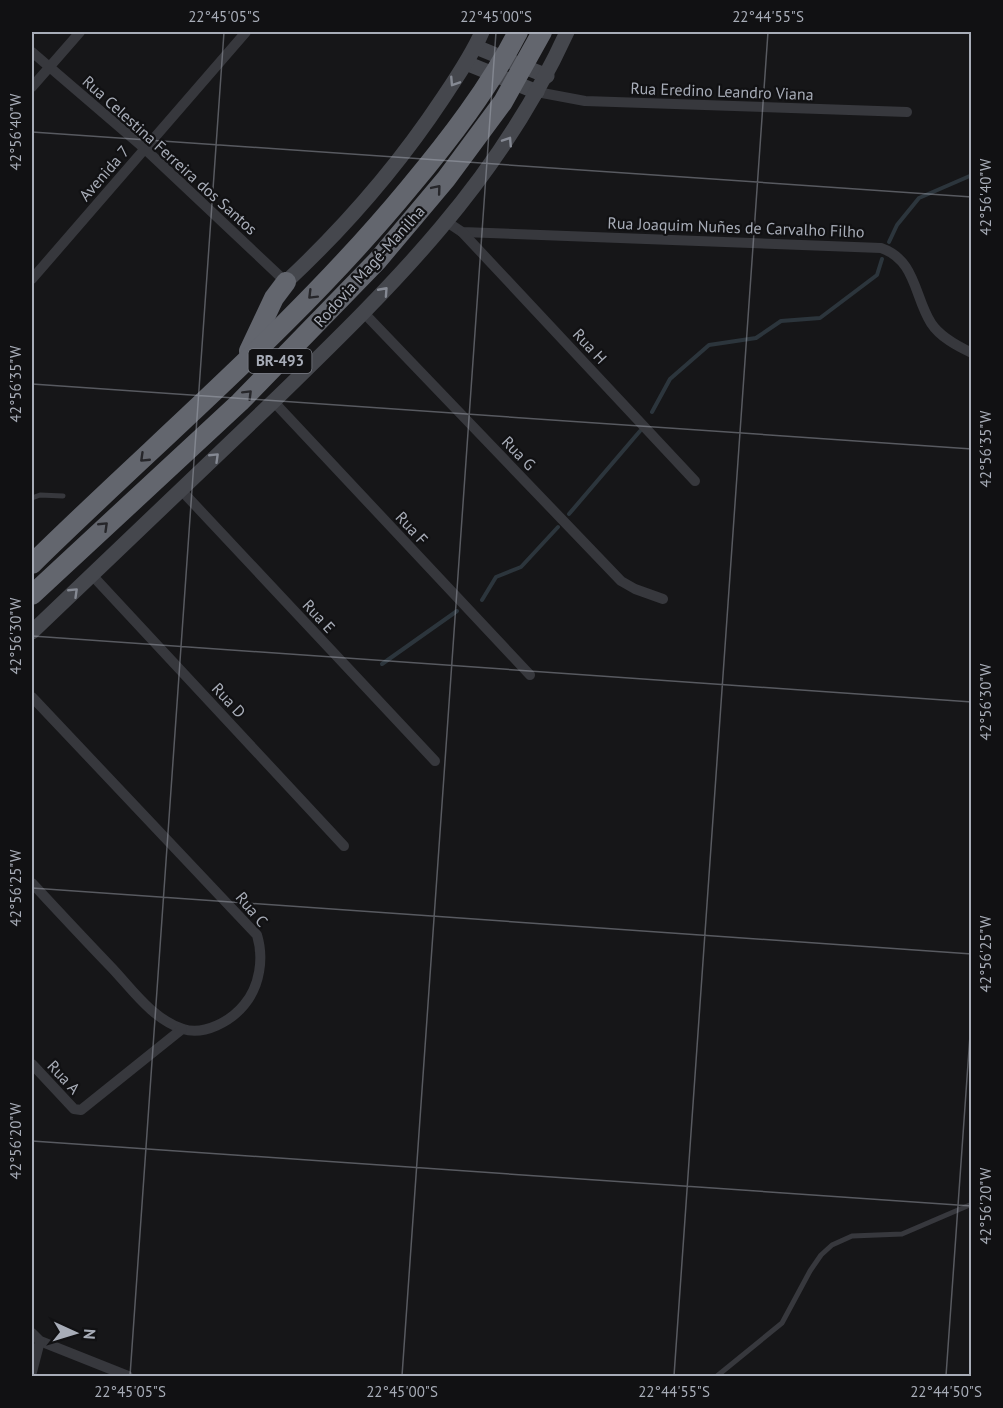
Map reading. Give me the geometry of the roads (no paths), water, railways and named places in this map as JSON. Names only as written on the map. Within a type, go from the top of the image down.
[{"type":"highway","name":"Rodovia Magé-Manilha","points":[[32,564],[247,360],[363,244],[428,166],[485,90],[518,32]]},
{"type":"highway","name":"Rodovia Magé-Manilha","points":[[32,595],[240,402],[331,311],[446,179],[503,102],[540,37]]},
{"type":"highway","points":[[247,360],[274,298],[286,282]]},
{"type":"main road","points":[[286,282],[380,186],[419,134],[476,47],[482,32]]},
{"type":"main road","points":[[32,632],[364,313],[447,222],[495,161],[547,76],[567,32]]},
{"type":"main road","points":[[476,47],[547,76]]},
{"type":"main road","points":[[466,63],[537,92]]},
{"type":"street","points":[[32,87],[80,32]]},
{"type":"street","name":"Avenida 7","points":[[32,279],[246,32]]},
{"type":"street","name":"Rua Celestina Ferreira dos Santos","points":[[32,52],[145,149],[286,282]]},
{"type":"street","name":"Rua Eredino Leandro Viana","points":[[537,92],[585,101],[907,112]]},
{"type":"street","points":[[447,222],[462,232]]},
{"type":"street","name":"Rua Joaquim Nuñes de Carvalho Filho","points":[[462,232],[881,248],[903,261],[932,324],[943,336],[972,353]]},
{"type":"street","name":"Rua H","points":[[462,232],[695,481]]},
{"type":"street","name":"Rua G","points":[[364,313],[621,581],[635,589],[663,599]]},
{"type":"street","name":"Rua F","points":[[273,401],[530,675]]},
{"type":"street","name":"Rua E","points":[[181,490],[435,761]]},
{"type":"street","name":"Rua D","points":[[91,574],[344,846]]},
{"type":"street","name":"Rua C","points":[[32,697],[257,935],[260,946],[260,969],[247,1001],[234,1015],[216,1025],[193,1031],[182,1029]]},
{"type":"street","points":[[32,883],[158,1016],[182,1029]]},
{"type":"street","name":"Rua A","points":[[32,1064],[74,1110],[81,1110],[118,1078],[182,1029]]},
{"type":"street","points":[[32,1333],[40,1341],[128,1377]]},
{"type":"street","points":[[32,1372],[40,1341]]},
{"type":"lane","points":[[32,498],[40,495],[63,496]]},
{"type":"lane","points":[[717,1377],[776,1330],[821,1255],[832,1245],[852,1236],[902,1234],[972,1204]]},
{"type":"waterway","points":[[889,242],[897,225],[919,198],[972,175]]},
{"type":"waterway","points":[[652,412],[670,379],[709,345],[756,338],[781,321],[820,318],[877,275],[882,259]]},
{"type":"waterway","points":[[569,514],[640,431]]},
{"type":"waterway","points":[[482,600],[496,577],[521,567],[558,527]]},
{"type":"waterway","points":[[382,664],[457,611]]}]
